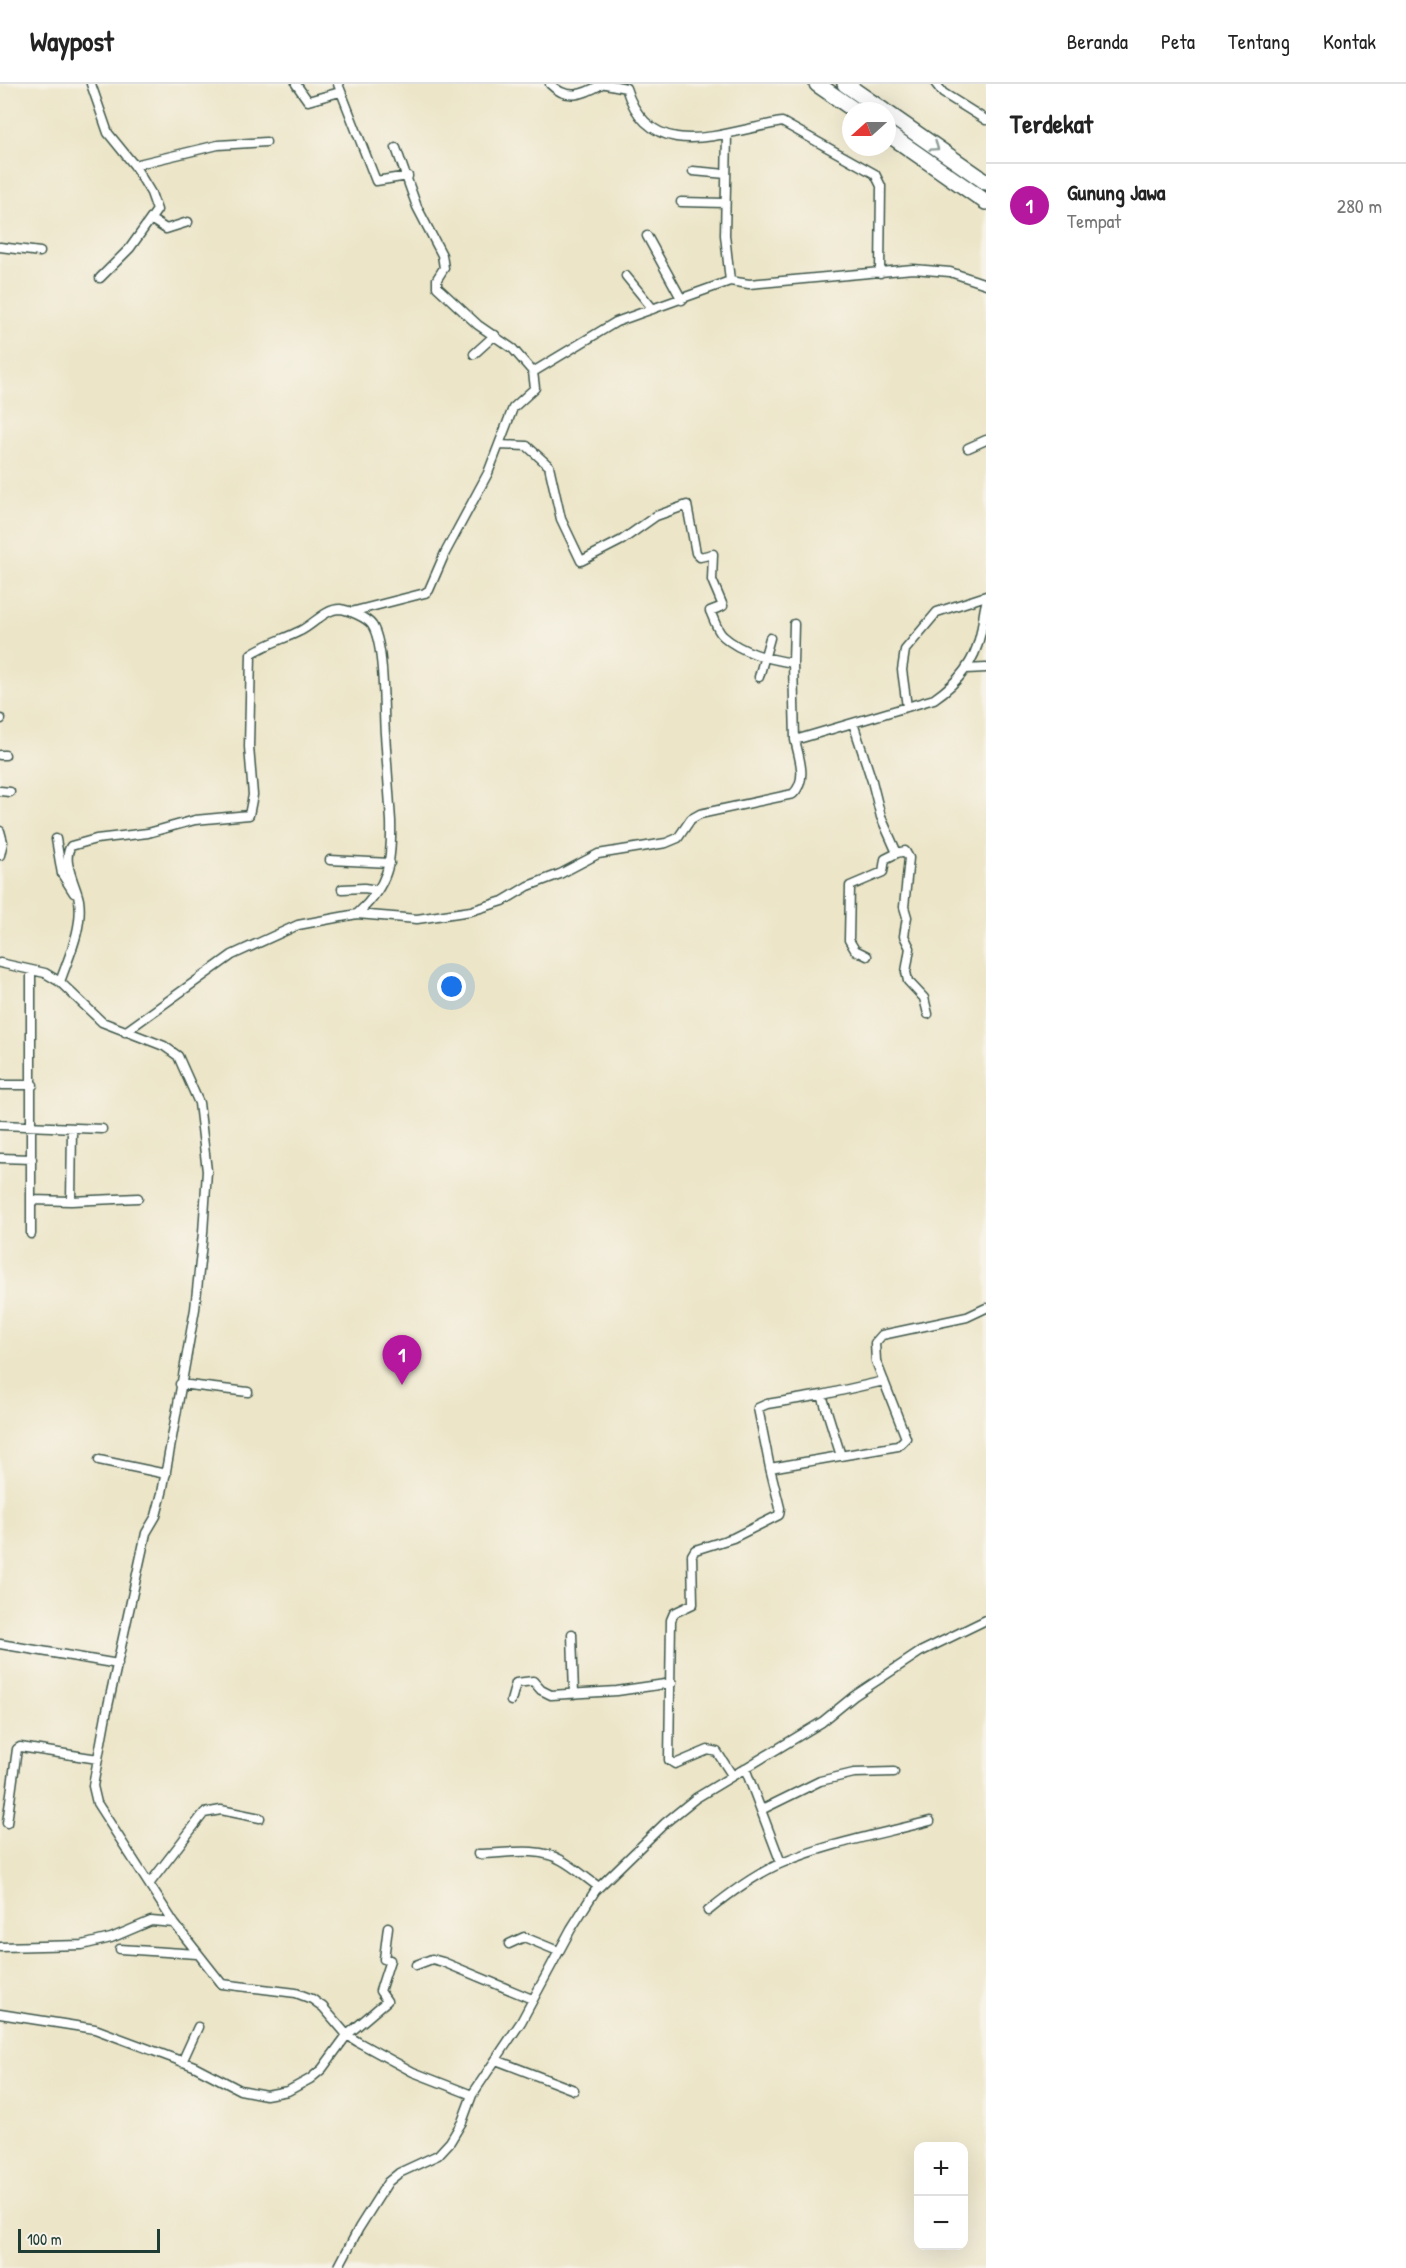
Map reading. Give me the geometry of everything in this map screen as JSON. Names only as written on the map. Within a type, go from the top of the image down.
[{"type":"highway","points":[[817,84],[843,102]]},
{"type":"highway","points":[[845,84],[871,102]]},
{"type":"highway","points":[[896,120],[986,182]]},
{"type":"highway","points":[[896,139],[986,202]]},
{"type":"street","points":[[91,84],[108,134],[134,165],[151,193],[157,210],[130,248],[100,278]]},
{"type":"street","points":[[296,84],[308,101],[339,86],[376,181],[408,176]]},
{"type":"street","points":[[550,84],[556,91],[567,96],[579,95],[604,84],[620,85],[626,88],[640,120],[656,130],[684,139],[705,139],[782,122],[875,174],[881,186],[880,273]]},
{"type":"street","points":[[936,84],[943,93],[986,120]]},
{"type":"street","points":[[727,134],[725,203],[730,281]]},
{"type":"street","points":[[134,165],[218,145],[266,142]]},
{"type":"street","points":[[351,612],[425,593],[429,590],[499,445],[513,408],[535,388],[533,372],[513,349],[469,318],[437,287],[437,279],[444,268],[442,255],[417,207],[408,176],[396,148]]},
{"type":"street","points":[[693,171],[726,174]]},
{"type":"street","points":[[681,202],[725,203]]},
{"type":"street","points":[[152,220],[166,229],[188,222]]},
{"type":"street","points":[[646,236],[682,300]]},
{"type":"street","points":[[0,248],[40,252]]},
{"type":"street","points":[[533,372],[616,322],[730,281],[749,284],[913,269],[950,272],[986,284]]},
{"type":"street","points":[[626,276],[653,309]]},
{"type":"street","points":[[474,354],[495,335]]},
{"type":"street","points":[[968,448],[986,440]]},
{"type":"street","points":[[499,445],[527,446],[549,466],[561,519],[581,561],[622,540],[656,516],[687,505],[696,553],[700,556],[713,554],[712,580],[723,606],[711,611],[722,635],[743,649],[764,657],[793,663]]},
{"type":"street","points":[[906,707],[902,670],[904,650],[937,612],[986,596]]},
{"type":"street","points":[[795,740],[934,699],[949,689],[966,669],[980,638],[986,603]]},
{"type":"street","points":[[60,982],[80,925],[79,901],[67,856],[71,846],[96,839],[148,833],[195,820],[249,815],[253,795],[249,747],[251,654],[263,645],[276,643],[311,626],[329,612],[340,609],[351,612],[372,625],[376,637],[381,670],[391,821],[390,863],[386,878],[357,914]]},
{"type":"street","points":[[125,1032],[232,955],[298,925],[357,914],[417,919],[479,909],[502,901],[528,886],[560,874],[598,854],[666,843],[678,838],[691,819],[700,814],[793,794],[799,788],[802,778],[795,740],[794,624]]},
{"type":"street","points":[[759,677],[770,638]]},
{"type":"street","points":[[966,669],[986,668]]},
{"type":"street","points":[[853,723],[881,817],[897,853]]},
{"type":"street","points":[[0,791],[10,792]]},
{"type":"street","points":[[0,831],[3,842],[0,855]]},
{"type":"street","points":[[56,839],[62,874],[79,901]]},
{"type":"street","points":[[867,956],[855,950],[851,945],[847,921],[850,886],[883,872],[885,859],[905,851],[909,858],[904,907],[907,917],[904,936],[910,948],[906,972],[908,981],[924,998],[928,1014]]},
{"type":"street","points":[[330,860],[390,863]]},
{"type":"street","points":[[342,889],[378,890]]},
{"type":"street","points":[[0,963],[45,973],[60,982],[102,1022],[164,1046],[178,1056],[199,1103],[207,1170],[195,1310],[180,1384],[166,1474],[156,1515],[146,1533],[98,1759],[93,1786],[97,1803],[174,1923],[196,1954],[222,1983],[296,1993],[323,2007],[347,2035],[413,2072],[472,2095]]},
{"type":"street","points":[[31,970],[33,1085],[31,1234]]},
{"type":"street","points":[[0,1085],[33,1085]]},
{"type":"street","points":[[0,1125],[102,1129]]},
{"type":"street","points":[[71,1201],[72,1128]]},
{"type":"street","points":[[0,1158],[32,1159]]},
{"type":"street","points":[[31,1200],[138,1198]]},
{"type":"street","points":[[770,1468],[898,1446],[906,1438],[876,1361],[875,1343],[882,1335],[957,1320],[986,1308]]},
{"type":"street","points":[[732,1776],[717,1752],[708,1750],[675,1764],[669,1760],[672,1683],[671,1620],[674,1613],[693,1604],[692,1555],[695,1550],[733,1538],[779,1515],[780,1508],[758,1408],[767,1404],[884,1381]]},
{"type":"street","points":[[180,1384],[248,1392]]},
{"type":"street","points":[[822,1395],[841,1456]]},
{"type":"street","points":[[99,1460],[166,1474]]},
{"type":"street","points":[[339,2268],[359,2228],[388,2182],[399,2173],[438,2154],[450,2142],[462,2122],[472,2095],[496,2060],[558,1951],[599,1887],[665,1823],[696,1798],[822,1722],[854,1696],[920,1652],[986,1620]]},
{"type":"street","points":[[572,1634],[574,1694]]},
{"type":"street","points":[[0,1644],[118,1664]]},
{"type":"street","points":[[511,1701],[513,1688],[516,1683],[522,1681],[533,1681],[541,1690],[551,1695],[672,1683]]},
{"type":"street","points":[[7,1823],[17,1749],[98,1759]]},
{"type":"street","points":[[745,1768],[781,1863]]},
{"type":"street","points":[[761,1810],[820,1781],[854,1773],[894,1772]]},
{"type":"street","points":[[150,1883],[204,1813],[221,1810],[260,1818]]},
{"type":"street","points":[[708,1911],[733,1891],[781,1863],[930,1821]]},
{"type":"street","points":[[478,1854],[536,1852],[549,1854],[562,1860],[599,1887]]},
{"type":"street","points":[[0,1947],[82,1945],[111,1938],[151,1920],[174,1923]]},
{"type":"street","points":[[0,2014],[95,2030],[182,2062],[240,2090],[266,2095],[288,2091],[310,2079],[322,2069],[347,2035],[387,2001],[380,1991],[390,1960],[384,1959],[388,1927]]},
{"type":"street","points":[[509,1944],[524,1937],[558,1951]]},
{"type":"street","points":[[120,1949],[196,1954]]},
{"type":"street","points":[[416,1965],[432,1959],[443,1962],[532,1999]]},
{"type":"street","points":[[182,2062],[198,2027]]},
{"type":"street","points":[[496,2060],[574,2090]]},
{"type":"place","name":"Gunung Jawa","points":[[402,1385]]}]
